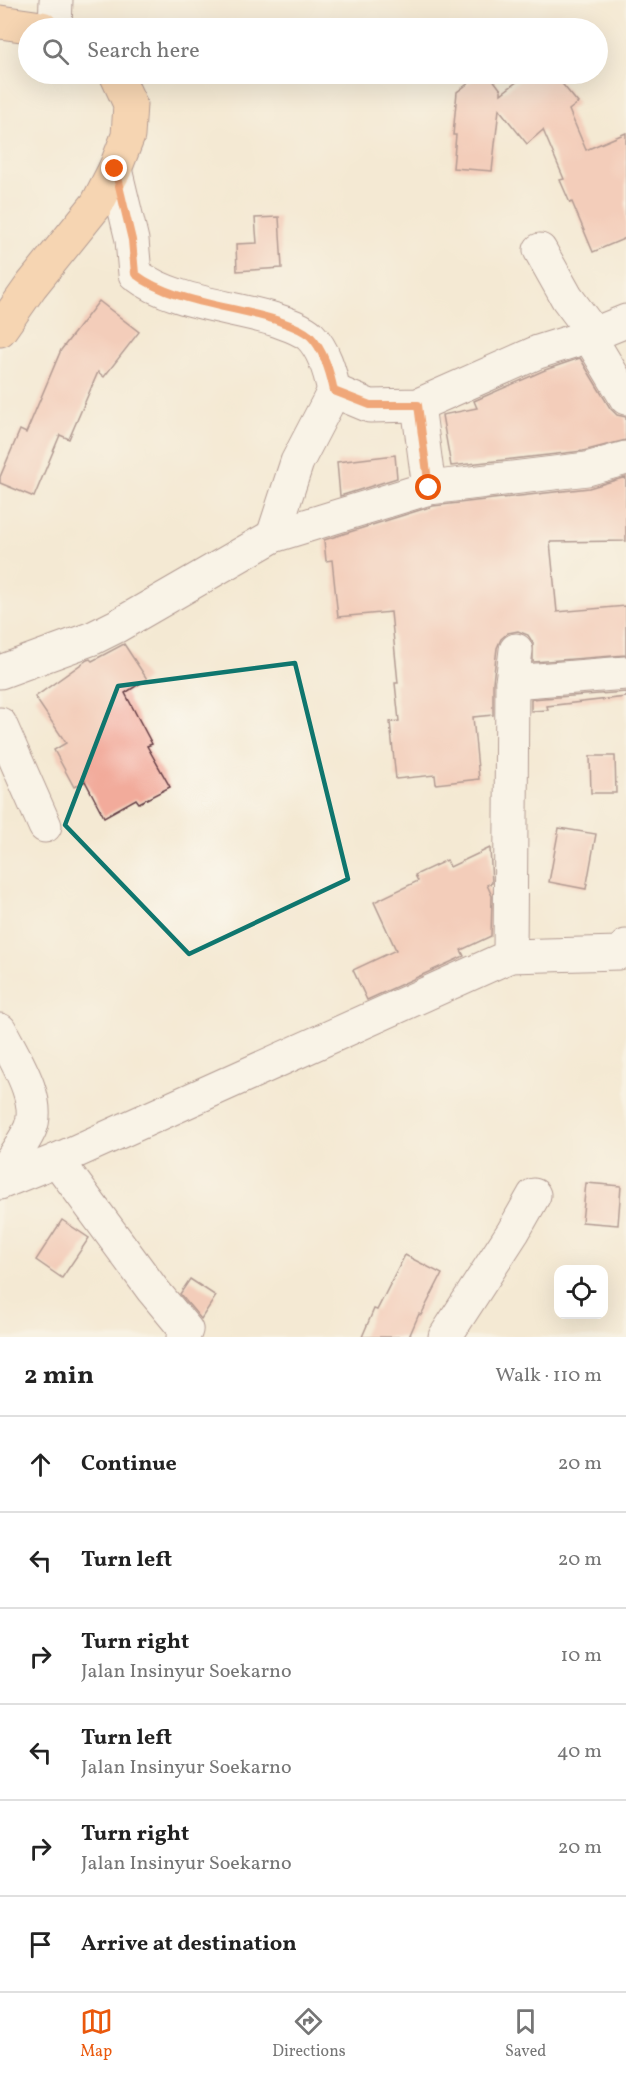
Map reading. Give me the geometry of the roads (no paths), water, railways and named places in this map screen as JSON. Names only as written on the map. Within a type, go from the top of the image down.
[{"type":"highway","points":[[0,22],[18,25]]},
{"type":"highway","points":[[0,330],[31,286],[97,204],[115,169],[128,136],[130,105],[121,84]]},
{"type":"street","points":[[55,18],[56,0]]},
{"type":"street","points":[[115,169],[132,240],[135,274],[144,281],[169,292],[261,315],[290,325],[309,336],[323,355],[334,391],[297,462],[273,536]]},
{"type":"street","points":[[540,250],[567,298],[592,335],[626,398]]},
{"type":"street","points":[[334,391],[370,405],[418,405],[538,351],[592,335],[626,321]]},
{"type":"street","points":[[418,405],[429,488]]},
{"type":"street","points":[[0,672],[101,634],[273,536],[429,488],[587,469],[626,458]]},
{"type":"street","points":[[510,956],[512,682],[516,650]]},
{"type":"street","points":[[512,682],[626,673]]},
{"type":"street","points":[[0,724],[45,826]]},
{"type":"street","points":[[0,1183],[57,1160],[510,956],[619,953],[626,946]]},
{"type":"street","points":[[0,1030],[28,1086],[34,1109],[31,1128],[0,1176]]},
{"type":"street","points":[[57,1160],[152,1289],[190,1335]]},
{"type":"street","points":[[445,1337],[513,1232],[534,1195]]}]
